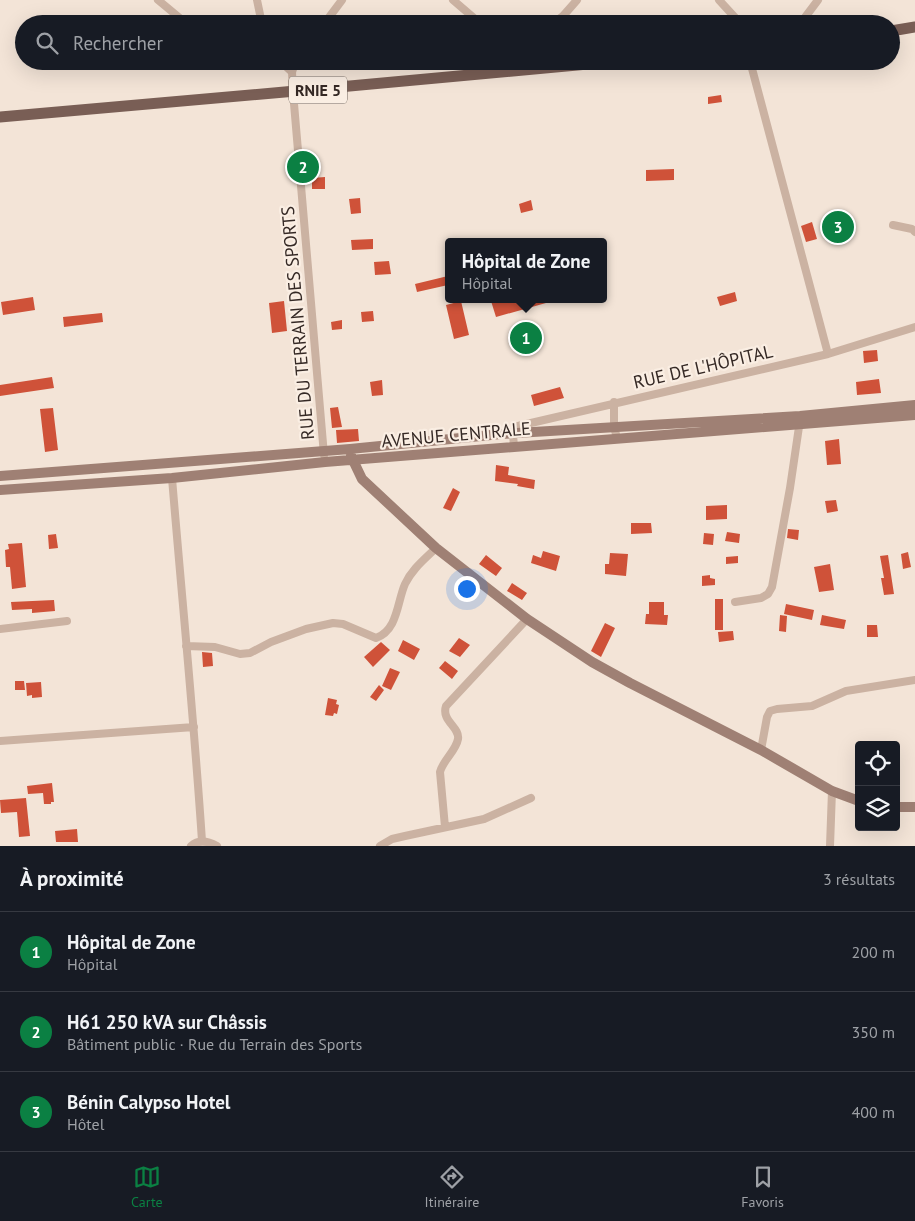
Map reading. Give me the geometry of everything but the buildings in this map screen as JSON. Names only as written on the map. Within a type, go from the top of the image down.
[{"type":"main road","points":[[900,30],[915,27]]},
{"type":"main road","name":"RNIE 5","points":[[0,117],[293,92],[489,70]]},
{"type":"street","points":[[158,0],[176,15]]},
{"type":"street","points":[[257,0],[260,15]]},
{"type":"street","points":[[331,15],[342,0]]},
{"type":"street","points":[[564,15],[577,0]]},
{"type":"street","points":[[719,0],[732,15]]},
{"type":"street","points":[[807,15],[818,0]]},
{"type":"street","points":[[456,1],[472,15]]},
{"type":"street","points":[[752,70],[828,354]]},
{"type":"street","name":"RUE DU TERRAIN DES SPORTS","points":[[292,72],[325,462]]},
{"type":"street","points":[[893,225],[912,229],[915,232]]},
{"type":"street","name":"RUE DE L'HÔPITAL","points":[[513,434],[518,426],[614,402],[828,354],[915,327]]},
{"type":"street","points":[[614,402],[614,427],[617,438]]},
{"type":"street","name":"AVENUE CENTRALE","points":[[0,490],[172,478],[325,462],[617,438],[800,420],[915,405]]},
{"type":"street","name":"AVENUE CENTRALE","points":[[0,476],[614,427],[915,415]]},
{"type":"street","points":[[735,602],[761,598],[768,594],[772,587],[800,420]]},
{"type":"street","points":[[513,434],[514,446]]},
{"type":"street","points":[[350,449],[352,460],[362,479],[436,548],[527,619],[592,662],[630,684],[762,750],[832,791],[855,800]]},
{"type":"street","points":[[172,478],[202,841]]},
{"type":"street","points":[[186,646],[215,647],[240,654],[250,653],[271,642],[306,629],[333,623],[343,624],[376,638],[383,635],[390,628],[395,618],[405,584],[411,574],[436,548]]},
{"type":"street","points":[[445,827],[440,772],[442,765],[458,741],[458,735],[445,716],[446,706],[527,619]]},
{"type":"street","points":[[0,629],[67,621]]},
{"type":"street","points":[[762,750],[767,717],[770,711],[812,706],[846,691],[915,680]]},
{"type":"street","points":[[0,741],[194,727]]},
{"type":"street","points":[[830,846],[832,791]]},
{"type":"street","points":[[380,846],[392,839],[484,819],[530,798]]},
{"type":"street","points":[[900,807],[915,808]]},
{"type":"street","points":[[190,846],[202,841],[210,842],[217,846]]},
{"type":"place","name":"H61 250 kVA sur Châssis","points":[[303,167]]},
{"type":"place","name":"Bénin Calypso Hotel","points":[[838,227]]},
{"type":"place","name":"Hôpital de Zone","points":[[526,338]]}]
